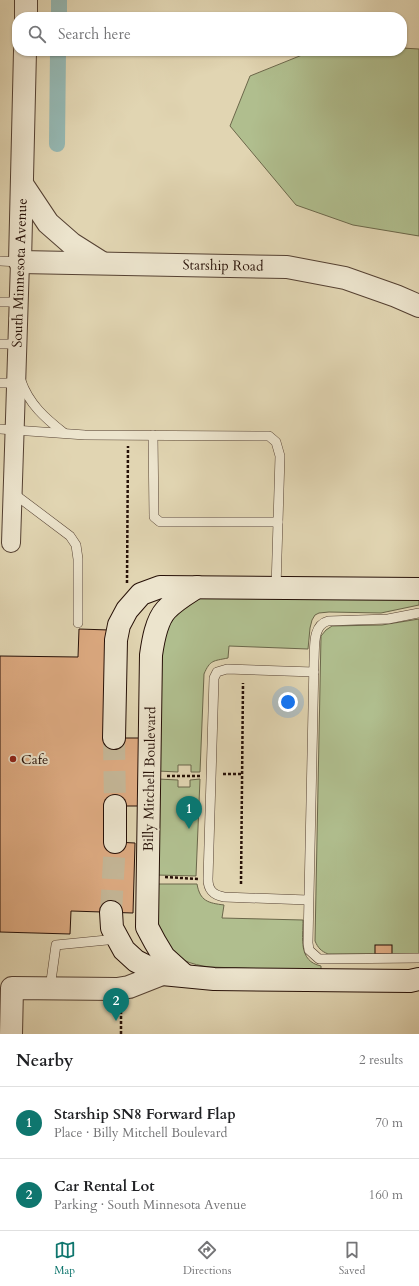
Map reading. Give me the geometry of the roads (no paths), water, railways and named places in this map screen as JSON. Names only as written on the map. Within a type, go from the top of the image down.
[{"type":"main road","points":[[26,0],[26,12]]},
{"type":"main road","name":"South Minnesota Avenue","points":[[10,261],[22,184],[25,56]]},
{"type":"main road","points":[[22,184],[48,223],[72,244],[103,263]]},
{"type":"main road","name":"Starship Road","points":[[10,261],[287,267],[345,278],[396,296],[419,306]]},
{"type":"main road","points":[[114,738],[116,640],[119,625],[127,610],[141,594],[160,587],[419,589]]},
{"type":"main road","name":"Billy Mitchell Boulevard","points":[[185,976],[164,957],[148,927],[151,655],[154,636],[165,611],[197,587]]},
{"type":"main road","points":[[114,842],[115,806]]},
{"type":"main road","points":[[111,912],[112,928],[124,950],[136,961],[162,974],[214,979],[410,981],[419,979]]},
{"type":"main road","points":[[11,1034],[12,988],[117,989],[129,987],[162,974]]},
{"type":"street","name":"South Minnesota Avenue","points":[[10,261],[18,302],[9,344],[11,378],[7,429],[13,493],[11,543]]},
{"type":"lane","points":[[0,302],[18,302]]},
{"type":"lane","points":[[11,378],[23,388],[33,405],[44,417],[64,433]]},
{"type":"lane","points":[[7,429],[85,435],[269,436],[276,442],[280,456],[276,588]]},
{"type":"lane","points":[[153,435],[154,517],[160,522],[278,522]]},
{"type":"lane","points":[[13,493],[70,536],[76,545],[78,559],[78,623]]},
{"type":"lane","points":[[419,613],[388,619],[322,623],[316,633],[308,900],[309,950],[319,960],[419,958]]},
{"type":"lane","points":[[308,900],[218,896],[212,893],[208,886],[208,879],[214,678],[217,672],[227,669],[314,672]]},
{"type":"lane","points":[[50,988],[56,945],[117,939]]},
{"type":"waterway","points":[[59,0],[59,12]]},
{"type":"waterway","points":[[57,144],[58,56]]},
{"type":"tunnel","points":[[114,738],[115,806]]},
{"type":"tunnel","points":[[111,912],[115,842]]},
{"type":"place","name":"Cafe","points":[[13,759]]},
{"type":"place","name":"Starship SN8 Forward Flap","points":[[189,829]]},
{"type":"place","name":"Car Rental Lot","points":[[116,1021]]}]
